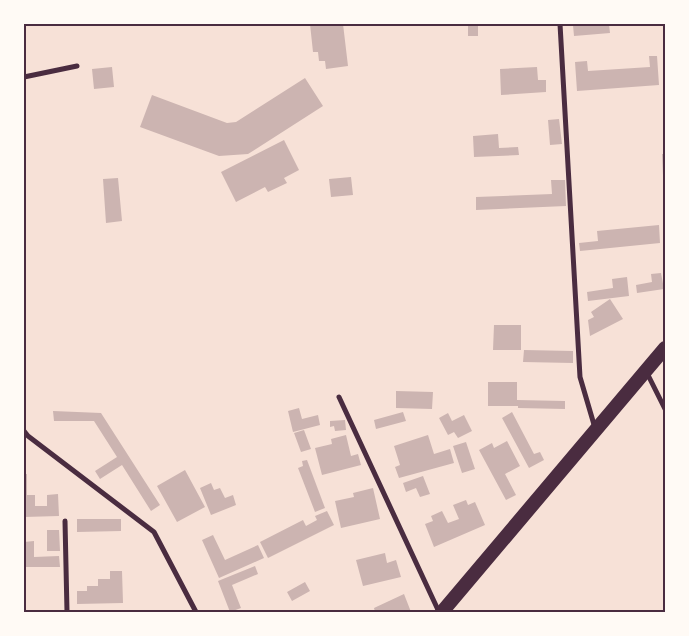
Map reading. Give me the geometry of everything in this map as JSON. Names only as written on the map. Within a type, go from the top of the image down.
[{"type":"highway","points":[[441,612],[665,348]]},
{"type":"street","points":[[560,24],[580,377],[596,431]]},
{"type":"street","points":[[24,77],[77,66]]},
{"type":"street","points":[[646,371],[665,408]]},
{"type":"street","points":[[339,397],[441,612]]},
{"type":"street","points":[[24,430],[28,436],[154,532],[196,612]]},
{"type":"street","points":[[65,521],[67,612]]},
{"type":"building","points":[[310,24],[343,24],[348,66],[326,69],[325,61],[319,61],[318,52],[313,52]]},
{"type":"building","points":[[468,24],[478,24],[478,36],[468,36]]},
{"type":"building","points":[[609,24],[610,33],[574,36],[573,25]]},
{"type":"building","points":[[649,56],[657,56],[659,85],[577,91],[575,62],[587,61],[588,71],[650,67]]},
{"type":"building","points":[[112,67],[114,87],[94,89],[92,69]]},
{"type":"building","points":[[537,67],[538,80],[546,80],[546,92],[501,95],[500,69]]},
{"type":"building","points":[[305,78],[323,106],[248,154],[219,156],[140,127],[152,95],[227,123],[236,122]]},
{"type":"building","points":[[559,119],[562,144],[550,145],[548,120]]},
{"type":"building","points":[[498,134],[499,148],[518,147],[519,155],[474,157],[473,136]]},
{"type":"building","points":[[284,140],[299,170],[284,178],[287,183],[268,192],[265,187],[236,202],[221,172]]},
{"type":"building","points":[[662,154],[665,154],[665,197],[664,197]]},
{"type":"building","points":[[351,177],[353,195],[331,197],[329,179]]},
{"type":"building","points":[[118,178],[122,221],[106,223],[103,179]]},
{"type":"building","points":[[551,180],[565,180],[566,206],[476,210],[476,197],[552,194]]},
{"type":"building","points":[[659,225],[660,243],[580,251],[579,243],[598,241],[597,231]]},
{"type":"building","points":[[661,273],[664,289],[637,293],[636,285],[652,282],[651,274]]},
{"type":"building","points":[[627,277],[629,296],[588,301],[587,292],[613,288],[612,279]]},
{"type":"building","points":[[610,299],[623,319],[590,336],[588,320],[594,317],[591,312]]},
{"type":"building","points":[[494,325],[521,325],[521,350],[493,350]]},
{"type":"building","points":[[524,350],[573,351],[573,363],[523,362]]},
{"type":"building","points":[[488,382],[517,382],[517,400],[565,401],[565,409],[488,406]]},
{"type":"building","points":[[396,391],[433,392],[432,409],[396,408]]},
{"type":"building","points":[[299,408],[302,419],[318,415],[320,425],[293,432],[288,411]]},
{"type":"building","points":[[53,411],[101,413],[160,505],[151,511],[122,465],[100,479],[95,471],[117,457],[94,421],[54,421]]},
{"type":"building","points":[[403,412],[406,421],[376,429],[374,420]]},
{"type":"building","points":[[512,412],[534,454],[540,452],[544,460],[529,468],[502,418]]},
{"type":"building","points":[[448,413],[452,421],[464,415],[472,431],[458,438],[454,432],[448,435],[439,418]]},
{"type":"building","points":[[345,420],[346,430],[335,431],[334,426],[330,427],[330,421]]},
{"type":"building","points":[[304,430],[311,449],[301,452],[294,433]]},
{"type":"building","points":[[346,435],[351,456],[358,454],[361,465],[322,475],[315,448],[332,444],[331,439]]},
{"type":"building","points":[[428,435],[434,454],[450,449],[454,463],[399,478],[395,467],[400,465],[394,446]]},
{"type":"building","points":[[507,441],[520,466],[505,474],[516,495],[506,500],[479,450],[492,443],[494,448]]},
{"type":"building","points":[[466,442],[475,469],[462,473],[453,446]]},
{"type":"building","points":[[307,460],[325,508],[315,512],[298,468],[303,466],[302,461]]},
{"type":"building","points":[[185,470],[205,507],[177,522],[157,486]]},
{"type":"building","points":[[24,474],[27,474],[27,495],[35,495],[35,506],[47,506],[47,495],[58,494],[59,516],[24,517]]},
{"type":"building","points":[[423,476],[430,494],[420,497],[416,488],[406,492],[403,483]]},
{"type":"building","points":[[211,483],[214,490],[220,488],[225,498],[233,495],[236,505],[211,515],[200,488]]},
{"type":"building","points":[[373,488],[380,519],[341,528],[335,501],[354,497],[353,493]]},
{"type":"building","points":[[466,500],[468,505],[475,502],[485,525],[434,547],[425,524],[433,521],[431,516],[442,511],[448,523],[459,519],[453,505]]},
{"type":"building","points":[[327,511],[334,525],[268,558],[260,542],[303,520],[306,526],[317,520],[315,516]]},
{"type":"building","points":[[77,519],[121,519],[121,531],[77,532]]},
{"type":"building","points":[[47,530],[59,530],[60,551],[47,551]]},
{"type":"building","points":[[213,535],[225,560],[258,545],[264,558],[219,578],[202,540]]},
{"type":"building","points":[[34,541],[34,557],[59,556],[60,567],[24,567],[24,542]]},
{"type":"building","points":[[385,553],[387,563],[396,560],[401,577],[363,586],[356,560]]},
{"type":"building","points":[[255,566],[258,574],[232,585],[241,608],[230,612],[218,581]]},
{"type":"building","points":[[110,571],[122,571],[123,603],[77,604],[77,591],[87,591],[87,586],[98,586],[98,579],[110,579]]},
{"type":"building","points":[[305,582],[310,591],[292,601],[287,592]]},
{"type":"building","points":[[404,594],[411,612],[375,612],[374,608]]}]
